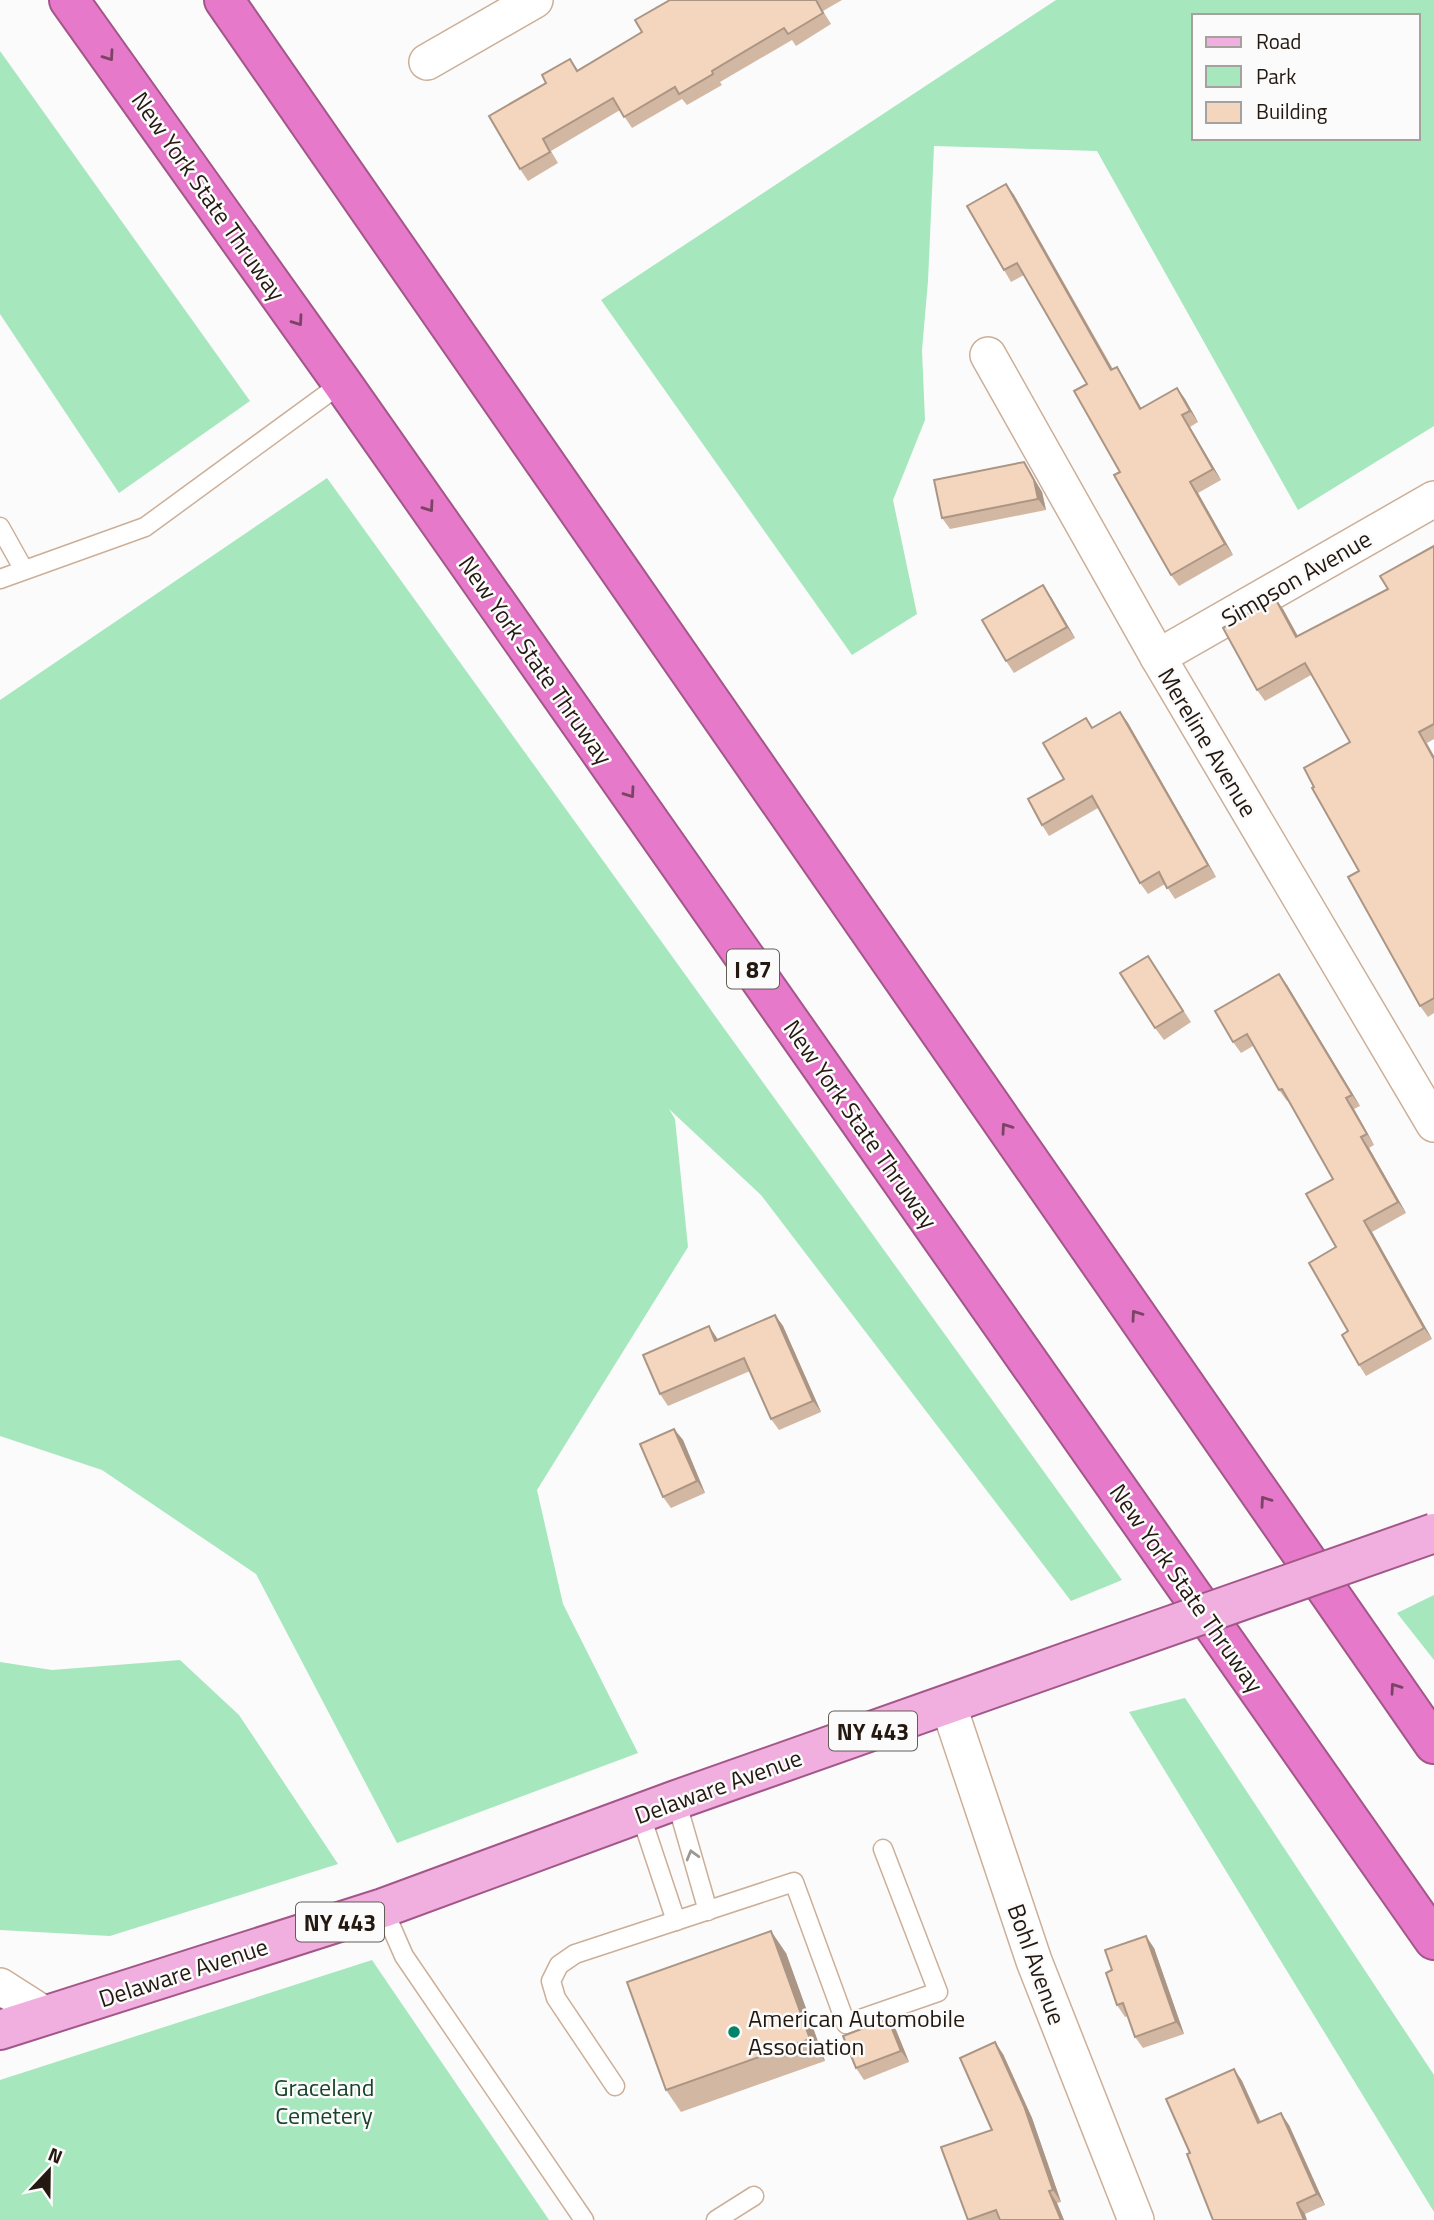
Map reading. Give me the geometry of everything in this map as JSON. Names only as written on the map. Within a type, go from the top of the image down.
[{"type":"highway","name":"New York State Thruway","points":[[69,0],[342,383],[1434,1940]]},
{"type":"highway","points":[[224,0],[1434,1744]]},
{"type":"main road","name":"Delaware Avenue","points":[[0,2030],[383,1908],[676,1800],[1434,1533]]},
{"type":"street","points":[[427,62],[535,0]]},
{"type":"street","name":"Mereline Avenue","points":[[988,355],[1158,657],[1434,1124]]},
{"type":"street","name":"Simpson Avenue","points":[[1158,657],[1434,499]]},
{"type":"street","name":"Bohl Avenue","points":[[948,1704],[1034,1961],[1136,2220]]},
{"type":"street","points":[[0,1986],[47,2016]]},
{"type":"lane","points":[[0,579],[145,527],[342,383]]},
{"type":"lane","points":[[0,527],[24,570]]},
{"type":"lane","points":[[676,1800],[708,1910]]},
{"type":"lane","points":[[640,1813],[676,1921]]},
{"type":"lane","points":[[615,2086],[556,1998],[551,1981],[559,1965],[575,1954],[794,1882],[846,2024],[939,1992],[883,1849]]},
{"type":"lane","points":[[383,1908],[404,1956],[584,2220]]},
{"type":"lane","points":[[716,2220],[754,2196]]},
{"type":"green space","points":[[1056,0],[1434,0],[1434,426],[1298,510],[1097,151],[934,146],[922,350],[925,420],[893,500],[917,614],[852,655],[601,300]]},
{"type":"green space","points":[[0,51],[250,401],[119,493],[0,314]]},
{"type":"green space","points":[[327,478],[1122,1580],[1071,1601],[761,1195],[669,1109],[675,1119],[688,1247],[537,1490],[563,1604],[638,1753],[397,1843],[256,1574],[102,1470],[0,1436],[0,700]]},
{"type":"green space","points":[[1434,1595],[1434,1660],[1397,1613]]},
{"type":"green space","points":[[180,1660],[239,1715],[338,1864],[110,1936],[0,1930],[0,1662],[52,1670]]},
{"type":"green space","points":[[1185,1698],[1434,2075],[1434,2212],[1129,1712]]},
{"type":"green space","name":"Graceland Cemetery","points":[[372,1960],[549,2220],[0,2220],[0,2080]]},
{"type":"building","points":[[670,0],[816,0],[823,13],[788,34],[784,28],[679,94],[675,87],[624,117],[613,98],[543,139],[550,152],[520,169],[489,116],[546,83],[542,75],[570,59],[577,71],[642,32],[635,20]]},
{"type":"building","points":[[1006,184],[1111,370],[1117,367],[1140,409],[1177,388],[1190,411],[1182,415],[1213,469],[1190,482],[1225,544],[1171,575],[1114,475],[1120,472],[1074,391],[1087,384],[1017,263],[1004,270],[967,206]]},
{"type":"building","points":[[1024,462],[1034,480],[1038,499],[942,518],[934,480]]},
{"type":"building","points":[[1434,546],[1434,724],[1419,732],[1434,759],[1434,998],[1420,1006],[1348,877],[1359,871],[1312,788],[1314,787],[1304,768],[1350,742],[1305,663],[1257,690],[1223,628],[1275,598],[1296,637],[1388,589],[1380,576]]},
{"type":"building","points":[[1043,585],[1067,627],[1006,661],[982,620]]},
{"type":"building","points":[[1120,712],[1208,865],[1167,888],[1159,872],[1140,883],[1092,796],[1042,825],[1028,799],[1064,779],[1043,743],[1086,718],[1092,728]]},
{"type":"building","points":[[1148,956],[1183,1011],[1155,1028],[1120,973]]},
{"type":"building","points":[[1279,974],[1352,1095],[1346,1098],[1367,1134],[1361,1137],[1398,1202],[1364,1221],[1424,1328],[1359,1365],[1342,1335],[1348,1331],[1309,1263],[1336,1247],[1306,1194],[1333,1179],[1247,1034],[1233,1042],[1215,1011]]},
{"type":"building","points":[[775,1315],[813,1401],[771,1419],[744,1358],[660,1394],[643,1355],[709,1326],[715,1341]]},
{"type":"building","points":[[674,1429],[697,1481],[663,1497],[640,1444]]},
{"type":"building","name":"American Automobile Association","points":[[771,1931],[810,2039],[666,2090],[627,1982]]},
{"type":"building","points":[[1146,1936],[1176,2022],[1135,2037],[1123,2003],[1117,2005],[1106,1973],[1112,1970],[1105,1950]]},
{"type":"building","points":[[888,2019],[901,2051],[856,2068],[843,2036]]},
{"type":"building","points":[[995,2042],[1024,2106],[1053,2190],[1049,2191],[1061,2220],[1000,2220],[996,2210],[968,2220],[941,2147],[992,2130],[960,2058]]},
{"type":"building","points":[[1234,2069],[1258,2123],[1281,2113],[1317,2194],[1297,2203],[1304,2220],[1213,2220],[1187,2154],[1190,2153],[1166,2099]]},
{"type":"place","name":"American Automobile Association","points":[[734,2032]]}]
